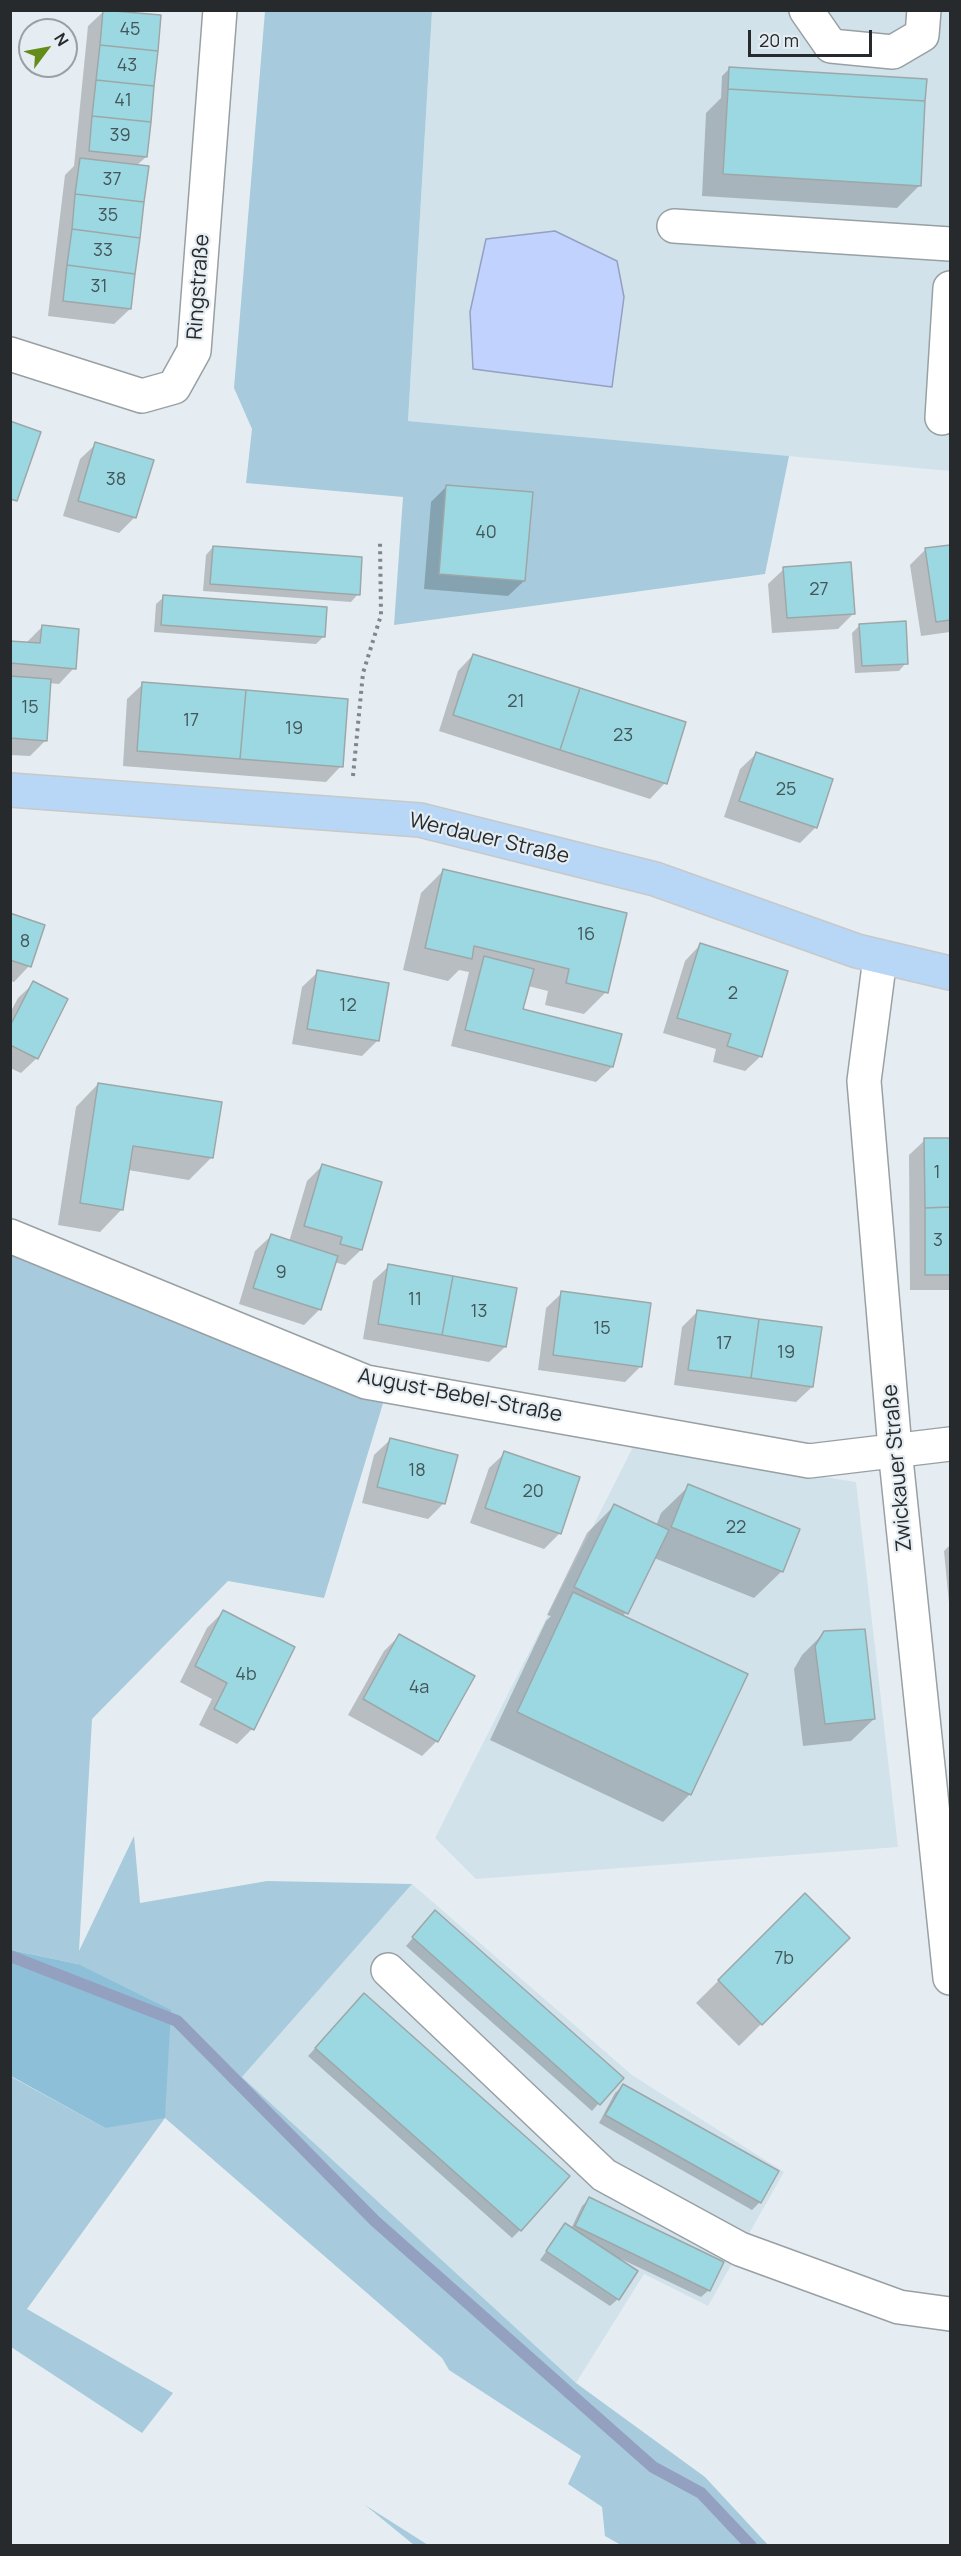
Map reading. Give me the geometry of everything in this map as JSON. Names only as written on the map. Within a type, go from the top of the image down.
[{"type":"main road","name":"Werdauer Straße","points":[[10,790],[420,820],[655,879],[880,958],[951,973]]},
{"type":"street","name":"Ringstraße","points":[[10,354],[142,396],[174,387],[194,351],[220,10]]},
{"type":"street","points":[[806,10],[831,46],[893,52],[922,35],[924,10]]},
{"type":"street","points":[[674,226],[951,244]]},
{"type":"street","points":[[942,418],[951,288]]},
{"type":"street","name":"Zwickauer Straße","points":[[880,958],[864,1081],[895,1449],[949,1956]]},
{"type":"street","name":"August-Bebel-Straße","points":[[10,1236],[366,1382],[809,1461],[951,1444]]},
{"type":"street","points":[[388,1970],[604,2175],[740,2249],[899,2307],[951,2314]]},
{"type":"path","points":[[349,814],[363,673],[381,615],[380,543]]},
{"type":"shaded area","points":[[265,11],[432,11],[408,421],[789,456],[765,574],[394,625],[403,497],[246,483],[252,429],[234,388]]},
{"type":"shaded area","points":[[432,11],[950,11],[950,471],[408,421]]},
{"type":"shaded area","points":[[555,231],[617,261],[624,297],[612,387],[473,369],[470,312],[486,239]]},
{"type":"shaded area","points":[[11,1252],[384,1400],[324,1598],[228,1581],[92,1719],[79,1951],[134,1836],[140,1903],[267,1881],[412,1884],[242,2077],[576,2383],[705,2477],[768,2545],[621,2545],[605,2536],[602,2507],[568,2484],[581,2456],[449,2370],[442,2358],[165,2118],[27,2309],[173,2393],[142,2433],[11,2347],[10,2076],[105,2128],[78,1964],[11,1950]]},
{"type":"shaded area","points":[[633,1447],[856,1482],[898,1847],[476,1879],[435,1838]]},
{"type":"shaded area","points":[[412,1884],[632,2075],[784,2172],[708,2306],[644,2274],[576,2383],[242,2077]]},
{"type":"shaded area","points":[[11,1950],[78,1964],[171,2010],[165,2118],[105,2128],[11,2076]]},
{"type":"shaded area","points":[[365,2505],[428,2545],[414,2545]]},
{"type":"building","points":[[103,10],[161,15],[158,51],[100,45]]},
{"type":"building","points":[[100,45],[158,51],[154,86],[96,80]]},
{"type":"building","points":[[729,67],[927,79],[925,101],[728,89]]},
{"type":"building","points":[[96,80],[154,86],[151,122],[92,116]]},
{"type":"building","points":[[728,89],[925,101],[921,186],[723,174]]},
{"type":"building","points":[[92,116],[151,122],[147,157],[89,151]]},
{"type":"building","points":[[80,158],[149,166],[144,202],[75,194]]},
{"type":"building","points":[[75,194],[144,202],[140,238],[72,229]]},
{"type":"building","points":[[72,229],[140,238],[135,274],[67,265]]},
{"type":"building","points":[[67,265],[135,274],[131,309],[63,301]]},
{"type":"building","points":[[10,421],[41,432],[17,501],[10,499]]},
{"type":"building","points":[[95,442],[154,460],[136,518],[78,501]]},
{"type":"building","points":[[446,485],[533,492],[525,581],[439,574]]},
{"type":"building","points":[[950,545],[950,620],[936,622],[925,548]]},
{"type":"building","points":[[213,546],[362,557],[360,595],[210,584]]},
{"type":"building","points":[[851,562],[855,614],[787,618],[783,567]]},
{"type":"building","points":[[163,595],[327,607],[325,637],[161,625]]},
{"type":"building","points":[[906,621],[908,664],[862,666],[859,624]]},
{"type":"building","points":[[42,625],[79,629],[76,669],[10,663],[10,641],[40,643]]},
{"type":"building","points":[[473,654],[580,688],[560,750],[453,715]]},
{"type":"building","points":[[10,676],[51,679],[47,741],[10,738]]},
{"type":"building","points":[[142,682],[246,690],[240,759],[137,751]]},
{"type":"building","points":[[580,688],[686,722],[667,784],[560,750]]},
{"type":"building","points":[[246,690],[348,699],[343,767],[240,759]]},
{"type":"building","points":[[756,752],[833,779],[817,828],[739,801]]},
{"type":"building","points":[[443,869],[627,913],[608,993],[566,983],[569,969],[474,946],[472,959],[425,948]]},
{"type":"building","points":[[10,913],[45,925],[31,967],[10,960]]},
{"type":"building","points":[[700,943],[788,971],[762,1057],[727,1046],[731,1034],[677,1018]]},
{"type":"building","points":[[484,956],[534,969],[523,1009],[622,1034],[613,1067],[465,1030]]},
{"type":"building","points":[[317,970],[389,983],[379,1041],[307,1029]]},
{"type":"building","points":[[33,981],[68,999],[38,1059],[10,1045],[10,1026]]},
{"type":"building","points":[[98,1083],[222,1102],[213,1158],[133,1146],[123,1210],[80,1203]]},
{"type":"building","points":[[924,1138],[950,1138],[950,1207],[925,1208]]},
{"type":"building","points":[[322,1164],[382,1182],[362,1250],[340,1244],[342,1237],[304,1226]]},
{"type":"building","points":[[950,1207],[950,1275],[925,1275],[925,1208]]},
{"type":"building","points":[[271,1234],[338,1256],[321,1310],[253,1288]]},
{"type":"building","points":[[388,1264],[453,1276],[442,1335],[378,1324]]},
{"type":"building","points":[[453,1276],[517,1288],[506,1347],[442,1335]]},
{"type":"building","points":[[561,1291],[651,1303],[642,1367],[553,1355]]},
{"type":"building","points":[[697,1310],[759,1319],[751,1378],[688,1370]]},
{"type":"building","points":[[759,1319],[822,1327],[813,1387],[751,1378]]},
{"type":"building","points":[[390,1438],[458,1455],[445,1504],[377,1487]]},
{"type":"building","points":[[504,1451],[580,1477],[561,1534],[485,1508]]},
{"type":"building","points":[[688,1484],[800,1529],[783,1572],[671,1527]]},
{"type":"building","points":[[614,1504],[669,1530],[628,1614],[574,1587]]},
{"type":"building","points":[[573,1592],[748,1674],[691,1795],[517,1712]]},
{"type":"building","points":[[223,1610],[295,1647],[254,1730],[214,1709],[227,1683],[195,1666]]},
{"type":"building","points":[[865,1629],[875,1719],[825,1724],[815,1646],[824,1631]]},
{"type":"building","points":[[399,1634],[475,1676],[438,1742],[363,1699]]},
{"type":"building","points":[[805,1893],[850,1938],[762,2025],[718,1980]]},
{"type":"building","points":[[435,1910],[624,2078],[600,2105],[412,1937]]},
{"type":"building","points":[[364,1993],[570,2176],[521,2231],[315,2048]]},
{"type":"building","points":[[623,2084],[779,2171],[761,2203],[605,2115]]},
{"type":"building","points":[[589,2197],[724,2262],[710,2291],[575,2226]]},
{"type":"building","points":[[565,2223],[638,2271],[619,2300],[546,2251]]},
{"type":"waterway","points":[[10,1956],[177,2021],[375,2221],[653,2467],[701,2493],[751,2546]]}]
